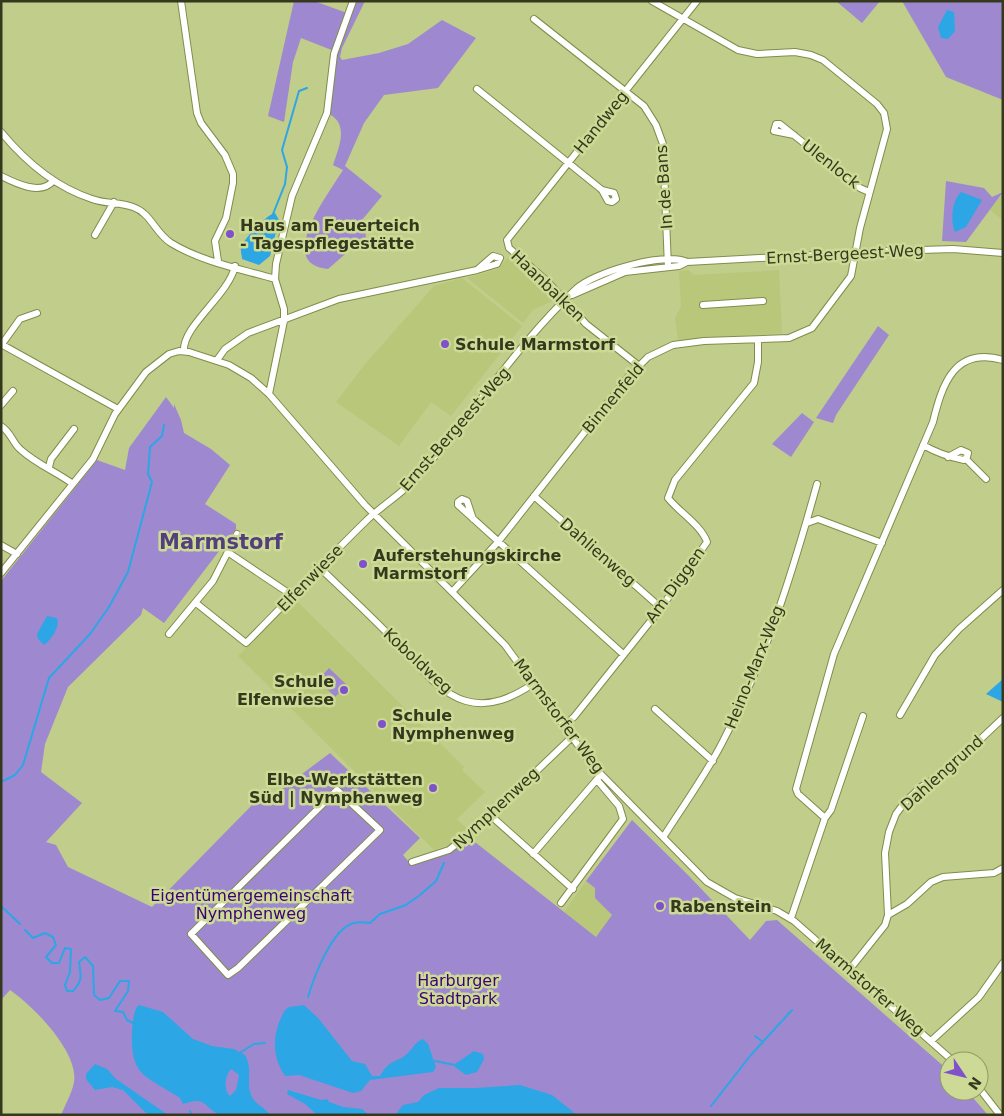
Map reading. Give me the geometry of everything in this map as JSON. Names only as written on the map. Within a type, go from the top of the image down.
[{"type":"street","points":[[181,1],[197,113],[201,123],[230,162],[233,174],[226,218],[215,241],[218,261]]},
{"type":"street","points":[[269,394],[284,321],[284,309],[275,279],[276,264],[292,196],[327,113],[334,51],[353,1]]},
{"type":"street","name":"Binnenfeld","points":[[452,592],[498,542],[638,365],[648,357],[674,345],[704,341],[758,340],[797,336],[812,328],[848,283],[869,192],[887,129],[884,113],[871,98],[823,60],[810,54],[795,52],[748,53],[652,1]]},
{"type":"street","name":"Handweg","points":[[506,243],[512,232],[697,1]]},
{"type":"street","name":"In de Bans","points":[[534,19],[625,91],[648,112],[659,131],[663,144],[668,264]]},
{"type":"street","points":[[477,89],[602,190]]},
{"type":"street","points":[[1,132],[31,163],[53,181],[94,200],[134,207],[147,215],[166,239],[188,252],[275,279]]},
{"type":"street","name":"Ulenlock","points":[[794,135],[860,188],[869,192]]},
{"type":"street","points":[[1,176],[35,188],[46,187],[53,181]]},
{"type":"street","points":[[95,235],[114,202]]},
{"type":"street","name":"Haanbalken","points":[[506,243],[510,250],[541,276],[586,324],[638,365]]},
{"type":"street","name":"Ernst-Bergeest-Weg","points":[[375,515],[415,479],[540,328],[572,295],[574,290],[586,282],[613,270],[631,265],[856,253],[953,249],[1003,253]]},
{"type":"street","points":[[1,573],[93,459],[118,410],[146,372],[169,354],[184,351],[185,339],[225,287],[233,274],[235,266]]},
{"type":"street","points":[[217,360],[225,349],[248,333],[339,299],[477,270]]},
{"type":"street","points":[[703,305],[763,301]]},
{"type":"street","points":[[37,312],[20,319],[1,344],[118,410]]},
{"type":"street","name":"Am Diggen","points":[[563,726],[574,717],[661,608],[707,542],[704,533],[679,511],[668,498],[675,480],[754,383],[758,362],[758,340]]},
{"type":"street","name":"Marmstorfer Weg","points":[[184,351],[217,360],[246,374],[269,394],[375,515],[505,645],[571,738],[602,774],[712,886],[735,898],[768,908],[791,918],[942,1051]]},
{"type":"street","points":[[825,818],[798,794],[796,789],[834,654],[933,422],[940,391],[953,370],[969,361],[983,358],[1003,360]]},
{"type":"street","points":[[1,405],[13,390]]},
{"type":"street","points":[[1,426],[12,435],[18,448],[40,466],[49,467],[73,484]]},
{"type":"street","points":[[49,467],[51,459],[74,429]]},
{"type":"street","points":[[923,445],[948,457],[966,459],[986,479]]},
{"type":"street","name":"Heino-Marx-Weg","points":[[664,836],[713,760],[731,726],[767,640],[807,523],[817,484]]},
{"type":"street","name":"Dahlienweg","points":[[534,496],[661,608]]},
{"type":"street","name":"Elfenwiese","points":[[196,603],[246,644],[368,519],[375,515]]},
{"type":"street","points":[[473,518],[623,654]]},
{"type":"street","points":[[807,523],[818,519],[882,543]]},
{"type":"street","points":[[169,634],[213,582],[238,534]]},
{"type":"street","points":[[1,545],[17,554]]},
{"type":"street","points":[[229,553],[293,596]]},
{"type":"street","name":"Koboldweg","points":[[320,568],[432,678],[458,698],[479,703],[492,702],[514,696],[534,684]]},
{"type":"street","points":[[900,715],[935,656],[960,629],[1003,590]]},
{"type":"street","points":[[655,708],[713,760]]},
{"type":"street","points":[[791,918],[825,818],[831,810],[863,716]]},
{"type":"street","name":"Dahlengrund","points":[[888,915],[885,853],[889,832],[896,814],[905,802],[921,787],[948,770],[1003,718]]},
{"type":"street","name":"Nymphenweg","points":[[412,862],[450,850],[477,828],[571,738]]},
{"type":"street","points":[[533,854],[602,774]]},
{"type":"street","name":"Marmstorfer Weg","points":[[573,889],[623,819],[619,806],[597,780]]},
{"type":"street","points":[[337,790],[380,830],[244,962],[228,975],[191,934],[337,790]]},
{"type":"street","points":[[490,815],[573,889],[561,903]]},
{"type":"street","points":[[850,969],[885,925],[888,915],[907,904],[931,882],[943,877],[994,873],[1003,868]]},
{"type":"street","points":[[931,1041],[980,997],[1003,963]]},
{"type":"street","points":[[989,1101],[1000,1115]]},
{"type":"shaded area","points":[[1003,193],[1003,220],[990,210]]},
{"type":"shaded area","points":[[510,255],[554,293],[552,301],[533,310],[523,323],[467,278],[498,269]]},
{"type":"shaded area","points":[[688,270],[694,275],[779,270],[782,333],[678,340],[675,318],[681,307],[679,271]]},
{"type":"shaded area","name":"Schule Marmstorf","points":[[462,278],[522,326],[451,416],[431,402],[399,446],[336,402],[366,363],[434,286]]},
{"type":"shaded area","points":[[295,599],[464,767],[462,770],[485,792],[457,819],[467,829],[451,844],[434,850],[238,656]]},
{"type":"shaded area","points":[[586,881],[595,888],[596,898],[613,915],[596,937],[564,912]]},
{"type":"green space","points":[[294,1],[314,1],[347,13],[353,1],[365,1],[342,48],[340,57],[342,60],[379,53],[408,44],[442,20],[476,38],[438,88],[384,95],[364,123],[345,166],[382,196],[362,220],[367,241],[351,249],[328,269],[313,264],[306,255],[305,242],[318,210],[343,170],[333,165],[340,143],[341,129],[334,117],[327,113],[334,51],[301,38],[293,62],[284,122],[268,116]]},
{"type":"green space","points":[[836,1],[880,1],[862,23]]},
{"type":"green space","points":[[902,1],[1003,1],[1003,100],[946,77]]},
{"type":"green space","points":[[946,181],[984,188],[992,197],[1003,192],[966,242],[942,241]]},
{"type":"green space","points":[[878,326],[889,335],[836,415],[833,423],[816,418]]},
{"type":"green space","name":"Harburger Stadtpark","points":[[166,397],[174,408],[174,404],[184,433],[211,449],[230,465],[205,504],[236,524],[236,529],[164,623],[143,608],[141,615],[68,687],[45,744],[41,772],[82,803],[46,842],[56,845],[68,867],[152,907],[255,802],[262,804],[330,753],[420,838],[403,855],[409,862],[452,852],[471,839],[596,937],[612,915],[595,898],[595,888],[586,881],[632,820],[750,940],[766,921],[777,920],[939,1062],[939,1101],[976,1101],[988,1115],[61,1115],[74,1082],[74,1070],[69,1057],[62,1044],[42,1018],[20,997],[10,990],[1,1000],[1,581],[97,460],[125,470],[129,448]]},
{"type":"green space","points":[[802,413],[814,422],[791,457],[772,444]]},
{"type":"green space","points":[[329,668],[347,685],[335,697],[318,680]]},
{"type":"water","points":[[947,10],[954,12],[955,31],[948,39],[941,38],[938,27]]},
{"type":"water","points":[[961,192],[982,200],[966,227],[955,232],[953,227],[953,211],[956,200]]},
{"type":"water","points":[[275,213],[279,220],[270,256],[259,265],[242,259],[241,247],[246,238],[271,214]]},
{"type":"water","points":[[47,616],[57,618],[58,621],[50,640],[44,645],[38,639],[37,634]]},
{"type":"water","points":[[1003,679],[1003,702],[986,694]]},
{"type":"water","points":[[139,1005],[163,1012],[193,1039],[212,1046],[234,1049],[245,1055],[249,1065],[251,1095],[270,1115],[221,1115],[200,1101],[183,1104],[180,1098],[142,1074],[137,1067],[132,1046],[134,1017]],"holes":[[[231,1069],[239,1075],[236,1090],[230,1096],[226,1090],[227,1075]]]},
{"type":"water","points":[[304,1005],[318,1018],[352,1061],[365,1064],[372,1076],[380,1076],[387,1066],[408,1053],[416,1043],[423,1039],[428,1044],[436,1067],[433,1072],[370,1080],[361,1091],[353,1093],[299,1075],[285,1076],[280,1068],[275,1052],[278,1027],[285,1010],[289,1007]]},
{"type":"water","points":[[474,1051],[483,1054],[484,1059],[477,1072],[466,1075],[455,1067],[455,1064]]},
{"type":"water","points":[[95,1064],[107,1069],[116,1079],[168,1115],[148,1115],[123,1090],[112,1087],[95,1090],[86,1079],[86,1074]]},
{"type":"water","points":[[520,1085],[552,1095],[577,1115],[395,1115],[403,1105],[418,1102],[424,1095],[439,1088]]},
{"type":"water","points":[[288,1090],[321,1100],[327,1099],[329,1102],[343,1107],[362,1109],[369,1115],[317,1115],[305,1104],[287,1094]]},
{"type":"waterway","points":[[273,214],[285,184],[287,167],[282,150],[299,91],[307,88]]},
{"type":"waterway","points":[[1,782],[15,775],[23,765],[49,678],[90,634],[109,607],[128,572],[152,482],[148,474],[150,447],[162,436],[164,425]]},
{"type":"waterway","points":[[308,997],[325,954],[338,934],[354,923],[370,923],[380,914],[406,905],[436,881],[444,863]]},
{"type":"waterway","points":[[1,906],[20,924]]},
{"type":"waterway","points":[[25,930],[33,938],[45,933],[53,937],[56,945],[46,957],[52,963],[59,963],[65,948],[71,949],[70,972],[65,985],[67,991],[73,991],[80,981],[79,962],[85,957],[93,966],[94,995],[100,1000],[109,998],[120,981],[129,981],[128,991],[115,1011],[123,1012],[127,1020],[135,1024]]},
{"type":"waterway","points":[[711,1106],[750,1056],[792,1010]]},
{"type":"waterway","points":[[755,1036],[763,1042]]},
{"type":"waterway","points":[[238,1054],[254,1044],[265,1043]]},
{"type":"waterway","points":[[435,1061],[455,1065]]},
{"type":"waterway","points":[[190,1111],[192,1115]]},
{"type":"place","name":"Haus am Feuerteich - Tagespflegestätte","points":[[230,234]]},
{"type":"place","name":"Schule Marmstorf","points":[[445,344]]},
{"type":"place","name":"Auferstehungskirche Marmstorf","points":[[363,564]]},
{"type":"place","name":"Schule Elfenwiese","points":[[344,690]]},
{"type":"place","name":"Schule Nymphenweg","points":[[382,724]]},
{"type":"place","name":"Elbe-Werkstätten Süd | Nymphenweg","points":[[433,788]]},
{"type":"place","name":"Rabenstein","points":[[660,906]]},
{"type":"district","name":"Marmstorf","points":[[221,542]]},
{"type":"park label","name":"Eigentümergemeinschaft Nymphenweg","points":[[251,904]]}]
